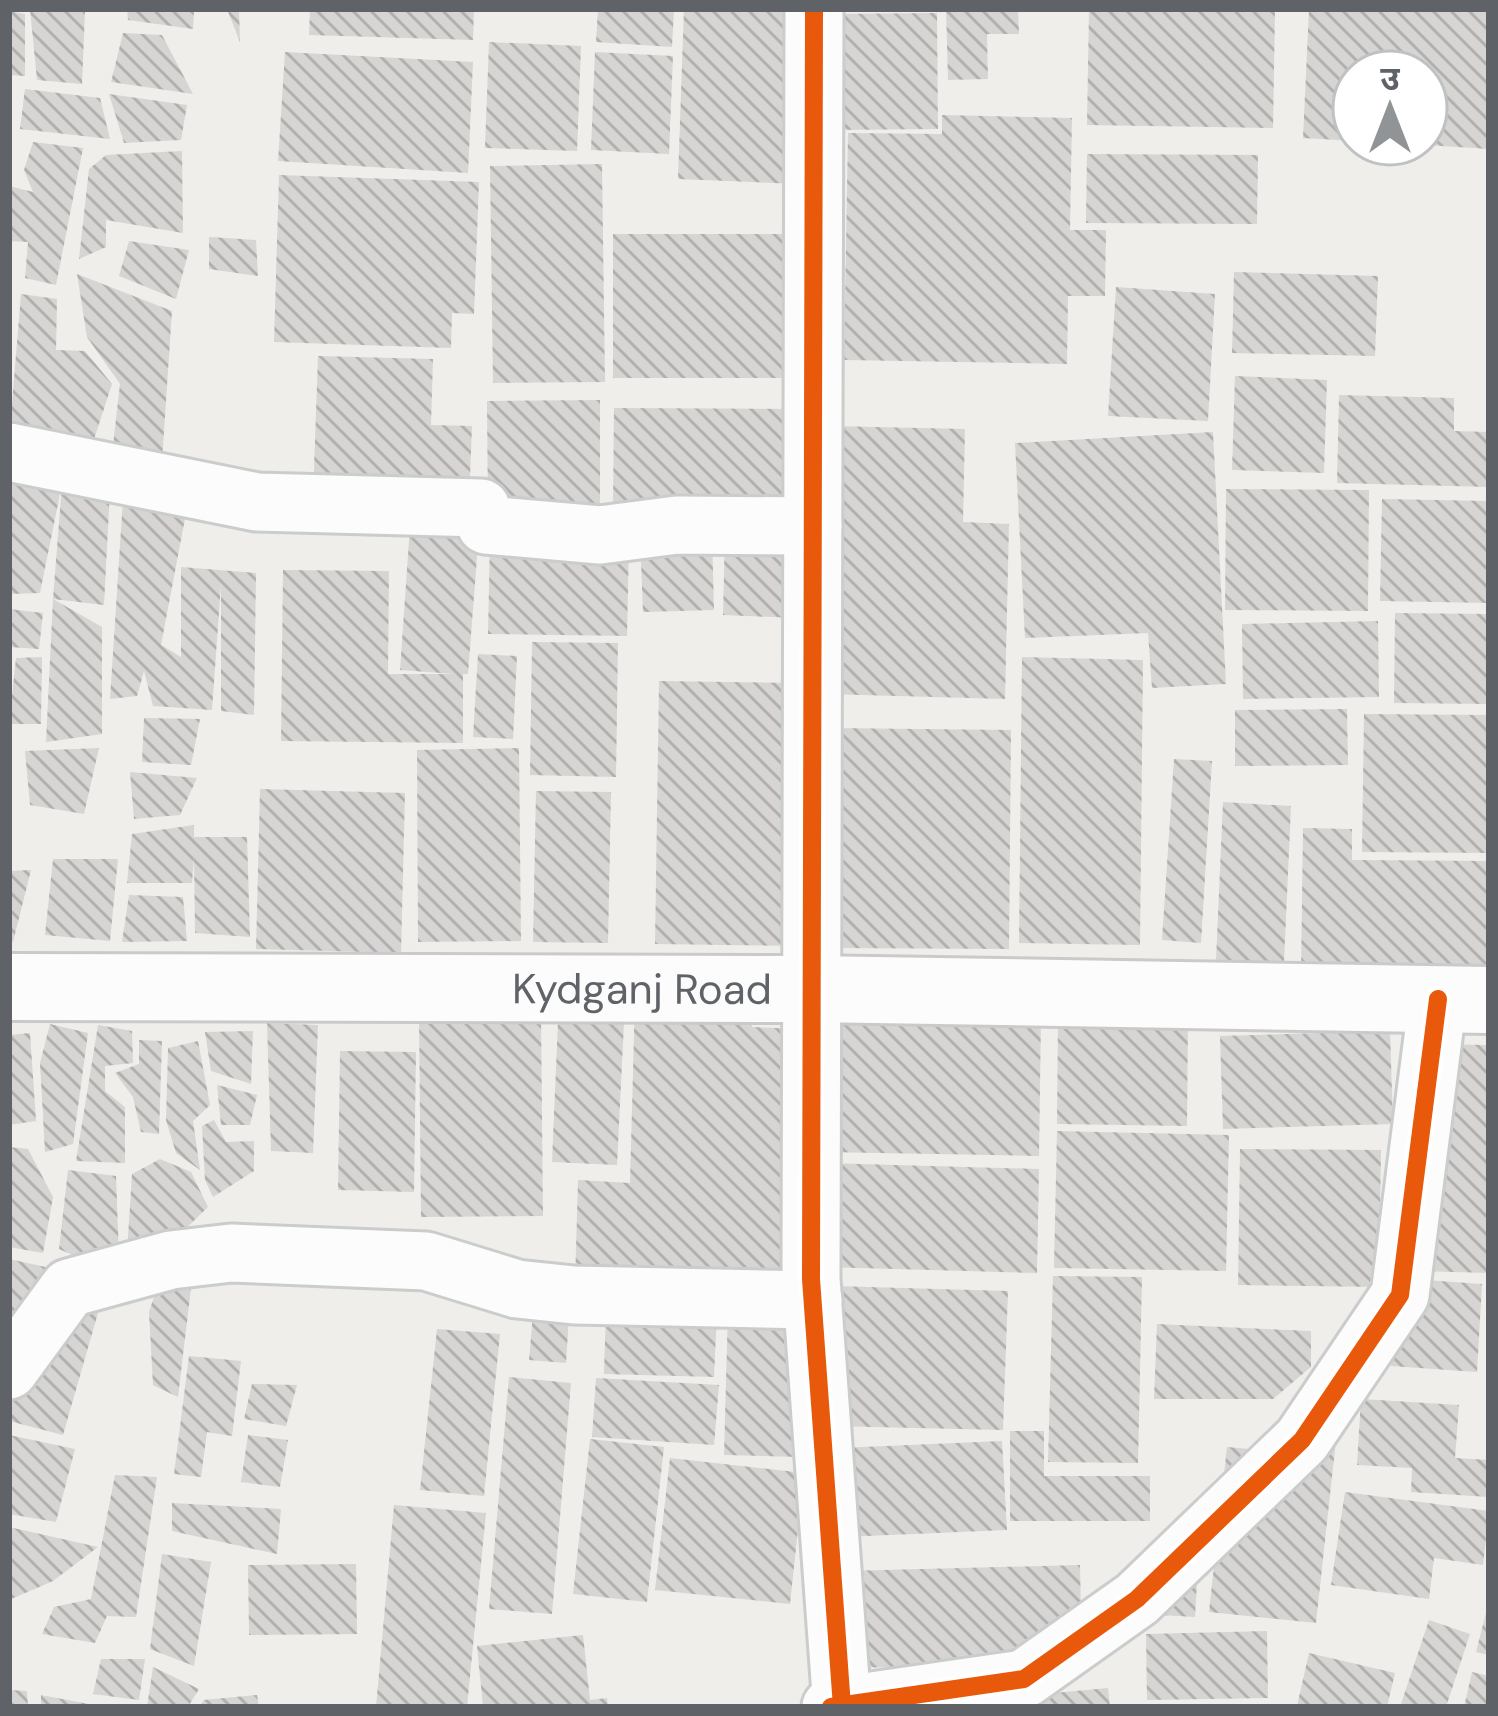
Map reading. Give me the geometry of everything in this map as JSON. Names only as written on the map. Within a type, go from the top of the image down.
[{"type":"main road","name":"Kydganj Road","points":[[9,987],[811,989],[1463,1000]]},
{"type":"street","points":[[814,9],[812,1300],[839,1705],[1024,1678],[1137,1599],[1302,1440],[1400,1295],[1463,1000]]},
{"type":"street","points":[[9,452],[257,502],[481,508],[486,525],[600,535],[677,525],[812,526]]},
{"type":"street","points":[[9,1370],[69,1288],[171,1260],[231,1253],[427,1261],[518,1289],[574,1295],[812,1300]]},
{"type":"building","points":[[30,9],[85,11],[82,84],[37,80]]},
{"type":"building","points":[[127,9],[194,9],[193,29],[128,20]]},
{"type":"building","points":[[227,9],[239,9],[240,42]]},
{"type":"building","points":[[310,9],[474,9],[473,40],[309,35]]},
{"type":"building","points":[[598,9],[674,9],[672,47],[596,42]]},
{"type":"building","points":[[684,9],[803,9],[797,184],[678,179]]},
{"type":"building","points":[[946,9],[1018,9],[1019,34],[987,34],[988,79],[948,80]]},
{"type":"building","points":[[1089,9],[1275,9],[1273,128],[1087,125]]},
{"type":"building","points":[[1309,9],[1489,9],[1489,149],[1450,147],[1450,48],[1330,48],[1330,140],[1303,138]]},
{"type":"building","points":[[9,11],[25,14],[25,76],[9,75]]},
{"type":"building","points":[[937,13],[938,129],[837,130],[836,14]]},
{"type":"building","points":[[123,33],[162,35],[193,94],[111,82]]},
{"type":"building","points":[[489,42],[581,46],[577,151],[485,148]]},
{"type":"building","points":[[285,52],[473,62],[468,173],[278,161]]},
{"type":"building","points":[[595,52],[673,56],[669,154],[591,150]]},
{"type":"building","points":[[25,89],[100,98],[110,139],[20,129]]},
{"type":"building","points":[[109,94],[187,105],[181,140],[124,143]]},
{"type":"building","points":[[942,115],[1072,118],[1070,230],[1106,230],[1105,296],[1068,296],[1067,364],[844,360],[848,133],[942,134]]},
{"type":"building","points":[[33,142],[83,148],[56,285],[25,278],[28,242],[9,241],[9,186],[33,192],[24,170]]},
{"type":"building","points":[[182,151],[183,233],[106,220],[106,247],[79,259],[89,169],[106,155]]},
{"type":"building","points":[[1087,154],[1258,155],[1257,224],[1086,223]]},
{"type":"building","points":[[602,164],[605,382],[493,383],[490,166]]},
{"type":"building","points":[[279,175],[479,182],[474,314],[452,313],[451,348],[274,342]]},
{"type":"building","points":[[613,234],[792,234],[792,378],[613,378]]},
{"type":"building","points":[[209,237],[256,240],[258,276],[209,269]]},
{"type":"building","points":[[129,241],[189,250],[176,299],[119,276]]},
{"type":"building","points":[[1234,272],[1378,276],[1375,356],[1232,353]]},
{"type":"building","points":[[77,274],[172,311],[162,461],[112,454],[120,384],[87,337]]},
{"type":"building","points":[[1116,287],[1215,294],[1208,421],[1108,416]]},
{"type":"building","points":[[21,294],[57,299],[56,350],[85,351],[112,384],[85,467],[9,440]]},
{"type":"building","points":[[318,356],[433,359],[431,425],[472,426],[469,502],[313,497]]},
{"type":"building","points":[[1235,376],[1327,380],[1324,473],[1232,470]]},
{"type":"building","points":[[1339,395],[1454,398],[1454,431],[1489,432],[1489,487],[1337,483]]},
{"type":"building","points":[[600,400],[600,517],[488,518],[487,401]]},
{"type":"building","points":[[614,408],[788,409],[786,509],[613,507]]},
{"type":"building","points":[[831,426],[965,429],[963,522],[1009,524],[1005,699],[825,694]]},
{"type":"building","points":[[1213,432],[1226,684],[1152,688],[1148,633],[1025,638],[1015,443]]},
{"type":"building","points":[[9,479],[62,484],[40,593],[9,594]]},
{"type":"building","points":[[62,484],[110,490],[104,605],[53,599]]},
{"type":"building","points":[[1226,489],[1369,490],[1368,611],[1225,610]]},
{"type":"building","points":[[123,499],[187,508],[161,645],[181,657],[181,567],[256,573],[254,715],[221,711],[221,584],[212,710],[153,706],[144,671],[137,696],[110,699]]},
{"type":"building","points":[[1382,499],[1489,501],[1489,603],[1380,601]]},
{"type":"building","points":[[411,512],[480,518],[468,674],[463,674],[463,743],[281,741],[283,570],[389,571],[388,674],[454,674],[400,670]]},
{"type":"building","points":[[712,534],[714,610],[643,612],[640,536]]},
{"type":"building","points":[[725,534],[800,537],[797,618],[723,615]]},
{"type":"building","points":[[490,539],[629,542],[627,636],[488,634]]},
{"type":"building","points":[[53,599],[102,627],[102,734],[46,742]]},
{"type":"building","points":[[9,609],[43,613],[39,649],[9,647]]},
{"type":"building","points":[[1395,613],[1489,614],[1489,704],[1394,703]]},
{"type":"building","points":[[1378,621],[1379,697],[1243,699],[1242,624]]},
{"type":"building","points":[[532,642],[618,643],[616,777],[530,775]]},
{"type":"building","points":[[478,654],[517,656],[513,739],[473,737]]},
{"type":"building","points":[[42,657],[41,724],[9,724],[16,658]]},
{"type":"building","points":[[1022,657],[1143,660],[1140,945],[1019,943]]},
{"type":"building","points":[[659,681],[797,683],[793,946],[655,944]]},
{"type":"building","points":[[1347,709],[1348,765],[1235,766],[1235,710]]},
{"type":"building","points":[[1364,714],[1489,715],[1489,853],[1362,852]]},
{"type":"building","points":[[144,718],[200,719],[191,765],[142,762]]},
{"type":"building","points":[[830,728],[1011,730],[1009,949],[828,948]]},
{"type":"building","points":[[99,748],[84,814],[30,805],[25,751]]},
{"type":"building","points":[[519,748],[521,941],[418,942],[417,750]]},
{"type":"building","points":[[1174,759],[1212,761],[1201,943],[1162,940]]},
{"type":"building","points":[[130,772],[197,778],[180,815],[134,819]]},
{"type":"building","points":[[260,789],[405,793],[401,953],[256,949]]},
{"type":"building","points":[[536,791],[611,792],[608,943],[533,942]]},
{"type":"building","points":[[1223,802],[1291,806],[1284,962],[1216,960]]},
{"type":"building","points":[[194,825],[194,837],[247,837],[250,937],[195,933],[194,857],[192,883],[127,883],[132,834]]},
{"type":"building","points":[[1303,828],[1352,829],[1352,860],[1489,861],[1489,975],[1301,973]]},
{"type":"building","points":[[53,859],[118,859],[110,941],[45,935]]},
{"type":"building","points":[[31,870],[13,942],[9,941],[9,871]]},
{"type":"building","points":[[129,895],[183,897],[187,941],[122,942]]},
{"type":"building","points":[[635,998],[753,1002],[752,1027],[802,1029],[795,1288],[575,1283],[578,1180],[630,1183]]},
{"type":"building","points":[[827,1013],[1041,1016],[1039,1156],[825,1152]]},
{"type":"building","points":[[1058,1014],[1188,1015],[1187,1126],[1057,1124]]},
{"type":"building","points":[[541,1015],[543,1216],[421,1217],[419,1017]]},
{"type":"building","points":[[558,1021],[624,1023],[617,1165],[552,1162]]},
{"type":"building","points":[[267,1023],[318,1025],[313,1153],[271,1151]]},
{"type":"building","points":[[50,1024],[88,1033],[73,1144],[45,1152],[40,1063]]},
{"type":"building","points":[[98,1025],[132,1031],[133,1063],[105,1066],[105,1091],[125,1107],[125,1163],[76,1161]]},
{"type":"building","points":[[253,1031],[251,1084],[211,1071],[205,1032]]},
{"type":"building","points":[[1390,1031],[1393,1124],[1223,1129],[1220,1036]]},
{"type":"building","points":[[30,1033],[36,1121],[9,1125],[9,1035]]},
{"type":"building","points":[[139,1040],[162,1041],[159,1134],[141,1132],[133,1097],[115,1073],[139,1064]]},
{"type":"building","points":[[198,1041],[210,1105],[193,1121],[200,1170],[176,1153],[166,1120],[168,1048]]},
{"type":"building","points":[[1421,1044],[1489,1045],[1489,1273],[1418,1271]]},
{"type":"building","points":[[340,1051],[416,1052],[414,1192],[338,1190]]},
{"type":"building","points":[[217,1085],[257,1095],[250,1125],[221,1125]]},
{"type":"building","points":[[214,1120],[226,1142],[254,1141],[254,1171],[213,1197],[205,1180],[202,1126]]},
{"type":"building","points":[[1057,1131],[1229,1135],[1226,1271],[1054,1268]]},
{"type":"building","points":[[9,1147],[28,1149],[53,1197],[43,1253],[9,1247]]},
{"type":"building","points":[[1240,1149],[1381,1150],[1379,1287],[1238,1285]]},
{"type":"building","points":[[160,1159],[191,1172],[208,1207],[175,1239],[127,1253],[132,1174]]},
{"type":"building","points":[[826,1163],[1039,1169],[1037,1273],[823,1267]]},
{"type":"building","points":[[68,1170],[116,1176],[119,1257],[95,1265],[59,1249]]},
{"type":"building","points":[[9,1259],[59,1270],[9,1323]]},
{"type":"building","points":[[1053,1276],[1142,1277],[1138,1463],[1048,1462]]},
{"type":"building","points":[[1396,1278],[1482,1284],[1477,1372],[1391,1366]]},
{"type":"building","points":[[160,1279],[192,1280],[178,1397],[153,1385],[149,1312]]},
{"type":"building","points":[[833,1286],[1008,1291],[1003,1430],[828,1426]]},
{"type":"building","points":[[100,1306],[63,1435],[9,1421],[9,1400],[63,1320]]},
{"type":"building","points":[[606,1309],[717,1312],[714,1377],[604,1374]]},
{"type":"building","points":[[728,1309],[802,1311],[798,1457],[724,1455]]},
{"type":"building","points":[[533,1314],[569,1316],[566,1363],[529,1360]]},
{"type":"building","points":[[1157,1324],[1311,1331],[1311,1367],[1273,1399],[1154,1399]]},
{"type":"building","points":[[437,1329],[500,1334],[484,1496],[420,1490]]},
{"type":"building","points":[[189,1356],[241,1361],[232,1436],[207,1432],[201,1477],[174,1474]]},
{"type":"building","points":[[509,1377],[571,1383],[552,1614],[489,1609]]},
{"type":"building","points":[[596,1378],[719,1385],[714,1445],[592,1437]]},
{"type":"building","points":[[252,1384],[297,1385],[286,1426],[244,1419]]},
{"type":"building","points":[[1361,1399],[1459,1405],[1455,1458],[1489,1460],[1489,1497],[1411,1492],[1412,1468],[1357,1465]]},
{"type":"building","points":[[1010,1431],[1044,1431],[1044,1476],[1150,1476],[1150,1521],[1010,1521]]},
{"type":"building","points":[[1337,1431],[1316,1623],[1209,1612],[1227,1447],[1261,1450]]},
{"type":"building","points":[[9,1435],[75,1449],[56,1522],[9,1514]]},
{"type":"building","points":[[248,1435],[288,1440],[280,1487],[241,1482]]},
{"type":"building","points":[[590,1439],[664,1447],[647,1602],[573,1594]]},
{"type":"building","points":[[1002,1441],[1007,1530],[843,1537],[839,1448]]},
{"type":"building","points":[[670,1458],[804,1473],[790,1604],[655,1590]]},
{"type":"building","points":[[115,1475],[157,1477],[136,1617],[107,1616],[95,1643],[42,1634],[54,1607],[91,1599]]},
{"type":"building","points":[[1345,1492],[1489,1511],[1483,1565],[1434,1558],[1429,1599],[1331,1585]]},
{"type":"building","points":[[172,1503],[281,1509],[277,1554],[172,1531]]},
{"type":"building","points":[[394,1505],[486,1513],[467,1707],[376,1707]]},
{"type":"building","points":[[9,1527],[98,1547],[53,1581],[9,1600]]},
{"type":"building","points":[[1200,1531],[1195,1617],[1142,1614]]},
{"type":"building","points":[[162,1554],[211,1562],[194,1666],[150,1649]]},
{"type":"building","points":[[356,1564],[357,1634],[249,1635],[248,1565]]},
{"type":"building","points":[[1080,1565],[1082,1663],[847,1668],[845,1571]]},
{"type":"building","points":[[1489,1609],[1489,1655],[1476,1652]]},
{"type":"building","points":[[1429,1620],[1470,1634],[1446,1707],[1400,1707]]},
{"type":"building","points":[[1267,1631],[1268,1698],[1147,1700],[1146,1634]]},
{"type":"building","points":[[583,1635],[590,1700],[607,1698],[608,1707],[483,1707],[477,1646]]},
{"type":"building","points":[[1309,1653],[1395,1673],[1387,1707],[1297,1706]]},
{"type":"building","points":[[101,1659],[145,1659],[139,1700],[93,1694]]},
{"type":"building","points":[[153,1667],[199,1689],[188,1707],[147,1707]]},
{"type":"building","points":[[1472,1672],[1489,1676],[1489,1707],[1464,1707]]},
{"type":"building","points":[[1108,1688],[1110,1707],[934,1707],[934,1704]]},
{"type":"building","points":[[9,1690],[27,1691],[28,1707],[9,1707]]},
{"type":"building","points":[[41,1695],[94,1705],[94,1707],[41,1707]]},
{"type":"building","points":[[257,1695],[259,1707],[199,1707],[204,1700]]},
{"type":"cycle path","points":[[814,9],[811,1279],[842,1707]]},
{"type":"cycle path","points":[[831,1707],[1024,1679],[1137,1599],[1302,1440],[1400,1295],[1438,999]]}]
